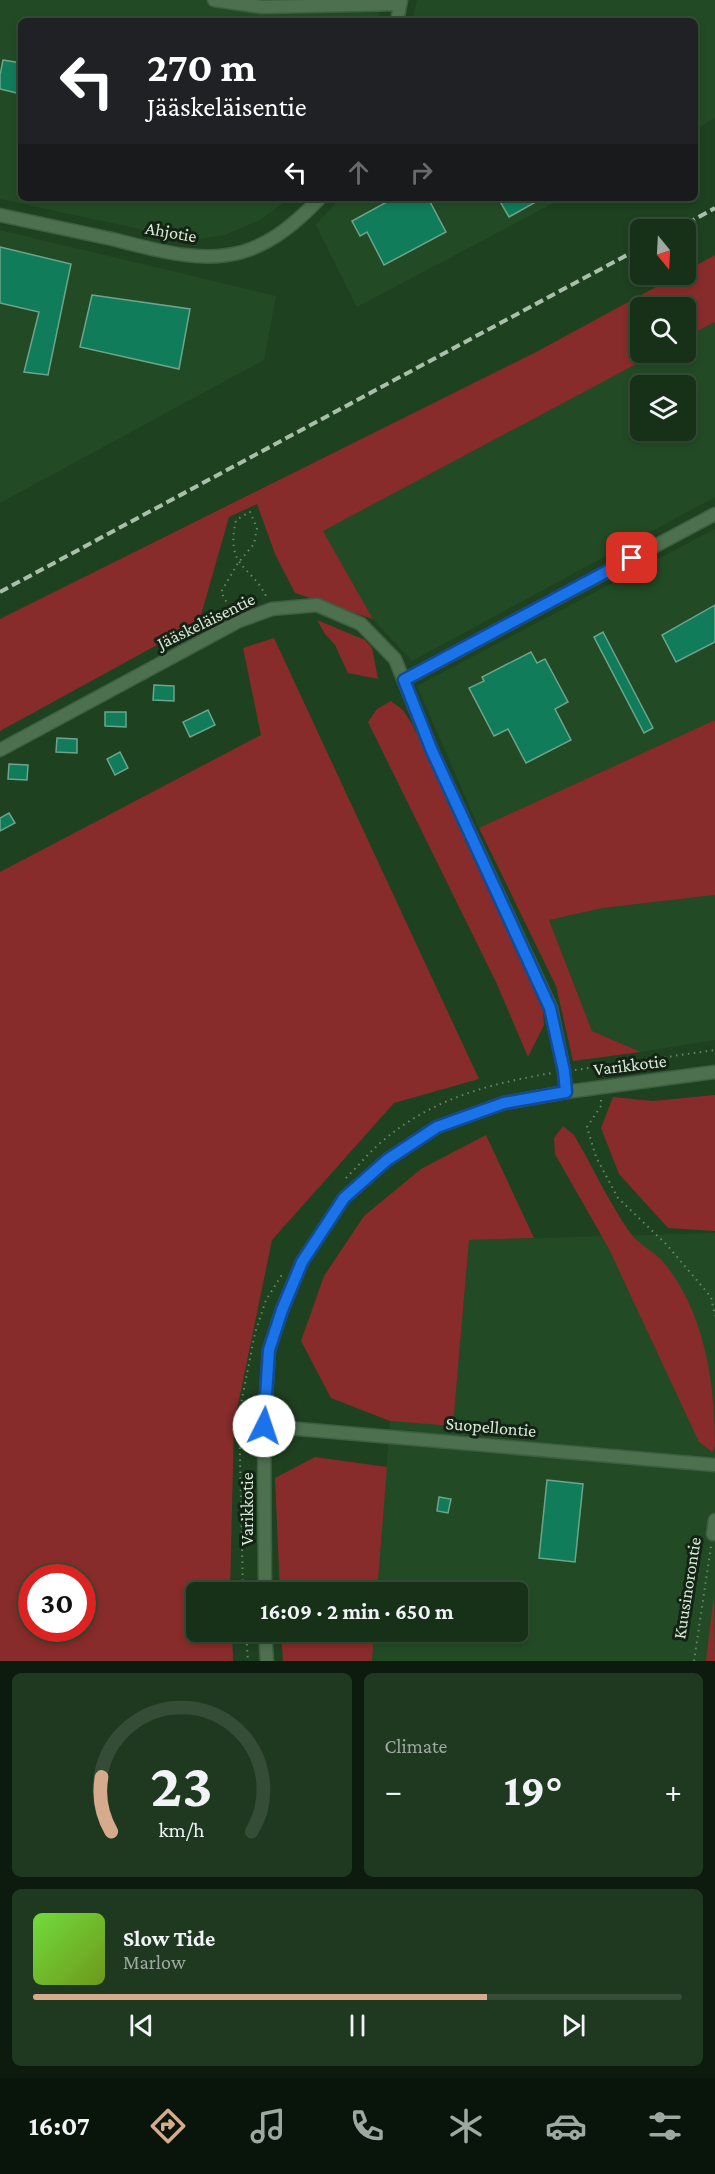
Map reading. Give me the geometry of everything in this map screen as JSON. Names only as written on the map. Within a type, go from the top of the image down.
[{"type":"street","points":[[214,0],[262,7],[401,2],[398,18]]},
{"type":"street","name":"Ahjotie","points":[[0,215],[173,253],[210,257],[242,252],[265,242],[299,219],[317,201]]},
{"type":"street","points":[[404,680],[715,514]]},
{"type":"street","name":"Jääskeläisentie","points":[[0,750],[239,621],[272,609],[317,605],[361,624],[395,659],[432,751],[550,1008],[564,1071],[566,1092]]},
{"type":"street","name":"Varikkotie","points":[[265,1582],[264,1426],[269,1350],[282,1310],[302,1262],[344,1198],[387,1160],[437,1127],[504,1103],[600,1087],[715,1072]]},
{"type":"street","name":"Suopellontie","points":[[264,1426],[715,1465]]},
{"type":"street","name":"Kuusinorontie","points":[[713,1534],[715,1520]]},
{"type":"street","points":[[266,1642],[267,1661]]},
{"type":"path","points":[[239,621],[221,592],[238,563],[254,544],[257,528],[250,512],[236,520],[232,537],[238,563],[264,591],[272,609]]},
{"type":"path","points":[[344,1180],[379,1144],[426,1110],[472,1090],[516,1079],[564,1071],[715,1050]]},
{"type":"path","points":[[600,1087],[601,1106],[587,1128],[596,1157],[618,1198],[667,1245],[711,1297],[715,1316]]},
{"type":"path","points":[[243,1582],[239,1414],[255,1333],[266,1300],[284,1272]]},
{"type":"path","name":"Kuusinorontie","points":[[694,1661],[713,1534]]},
{"type":"path","points":[[247,1642],[248,1661]]},
{"type":"shaded area","points":[[0,0],[382,0],[379,18],[18,18],[18,201],[286,201],[260,220],[225,235],[191,240],[0,199]]},
{"type":"shaded area","points":[[417,0],[715,0],[715,118],[698,127],[698,18],[413,18]]},
{"type":"shaded area","points":[[337,201],[557,201],[357,307],[316,225]]},
{"type":"shaded area","points":[[0,230],[276,296],[264,360],[0,503]]},
{"type":"shaded area","points":[[715,255],[715,322],[696,332],[696,297],[637,297],[660,285],[696,285],[696,265]]},
{"type":"shaded area","points":[[630,301],[630,363],[638,363],[323,531],[373,619],[295,593],[275,554],[257,504],[229,517],[199,622],[0,731],[0,619],[538,351]]},
{"type":"shaded area","points":[[715,322],[715,497],[412,661],[373,619],[323,531],[638,363],[696,363],[696,332]]},
{"type":"shaded area","points":[[715,529],[715,720],[479,828],[417,686]]},
{"type":"shaded area","points":[[317,620],[365,640],[372,648],[378,679],[348,673],[335,645]]},
{"type":"shaded area","points":[[274,638],[479,1079],[394,1103],[272,1240],[234,1424],[230,1582],[186,1582],[186,1642],[232,1642],[233,1661],[0,1661],[0,872],[261,735],[243,648]]},
{"type":"shaded area","points":[[391,701],[403,710],[412,724],[542,994],[544,1025],[528,1057],[496,982],[368,722],[377,709]]},
{"type":"shaded area","points":[[715,720],[715,895],[603,908],[549,920],[592,1031],[641,1052],[573,1061],[556,986],[479,828]]},
{"type":"shaded area","points":[[715,895],[715,1040],[641,1052],[592,1031],[549,920],[603,908]]},
{"type":"shaded area","points":[[715,1095],[715,1231],[668,1228],[619,1174],[601,1128],[613,1097],[653,1101]]},
{"type":"shaded area","points":[[563,1126],[574,1135],[631,1234],[665,1264],[690,1305],[705,1350],[710,1374],[715,1446],[712,1452],[699,1442],[609,1249],[555,1154],[554,1138]]},
{"type":"shaded area","points":[[486,1135],[534,1238],[469,1240],[453,1426],[390,1421],[331,1398],[301,1341],[324,1276],[364,1216],[421,1169]]},
{"type":"shaded area","points":[[715,1233],[715,1661],[372,1661],[373,1642],[528,1642],[528,1582],[378,1582],[390,1421],[453,1425],[469,1240]]},
{"type":"shaded area","points":[[315,1457],[387,1467],[378,1582],[280,1582],[275,1478]]},
{"type":"shaded area","points":[[714,1594],[715,1661],[706,1661]]},
{"type":"shaded area","points":[[282,1642],[373,1642],[372,1661],[283,1661]]},
{"type":"building","points":[[3,60],[18,62],[18,93],[0,89]]},
{"type":"building","points":[[389,201],[430,201],[446,232],[384,265],[367,232],[360,236],[352,221]]},
{"type":"building","points":[[500,201],[538,201],[509,217]]},
{"type":"building","points":[[0,247],[71,264],[48,375],[24,372],[39,312],[0,303]]},
{"type":"building","points":[[92,295],[190,309],[179,369],[80,347]]},
{"type":"building","points":[[715,605],[715,642],[676,662],[662,635]]},
{"type":"building","points":[[603,632],[653,728],[644,733],[594,637]]},
{"type":"building","points":[[531,652],[537,663],[545,659],[568,702],[555,709],[571,740],[526,763],[508,729],[494,736],[469,688],[484,681],[482,677]]},
{"type":"building","points":[[154,685],[174,686],[174,701],[153,700]]},
{"type":"building","points":[[208,710],[215,725],[190,737],[183,722]]},
{"type":"building","points":[[105,712],[126,712],[126,727],[105,726]]},
{"type":"building","points":[[57,738],[77,739],[77,753],[56,752]]},
{"type":"building","points":[[120,752],[128,768],[115,775],[107,759]]},
{"type":"building","points":[[9,764],[28,765],[27,780],[8,779]]},
{"type":"building","points":[[9,813],[15,823],[0,831],[0,818]]},
{"type":"building","points":[[547,1480],[583,1484],[575,1562],[539,1558]]},
{"type":"building","points":[[439,1497],[451,1499],[448,1513],[437,1511]]},
{"type":"railway","points":[[695,219],[715,208]]},
{"type":"railway","points":[[0,592],[630,253]]},
{"type":"route","points":[[264,1426],[269,1350],[282,1310],[302,1262],[344,1198],[387,1160],[437,1127],[504,1103],[566,1092],[564,1071],[550,1008],[432,751],[404,680],[632,558]]}]
